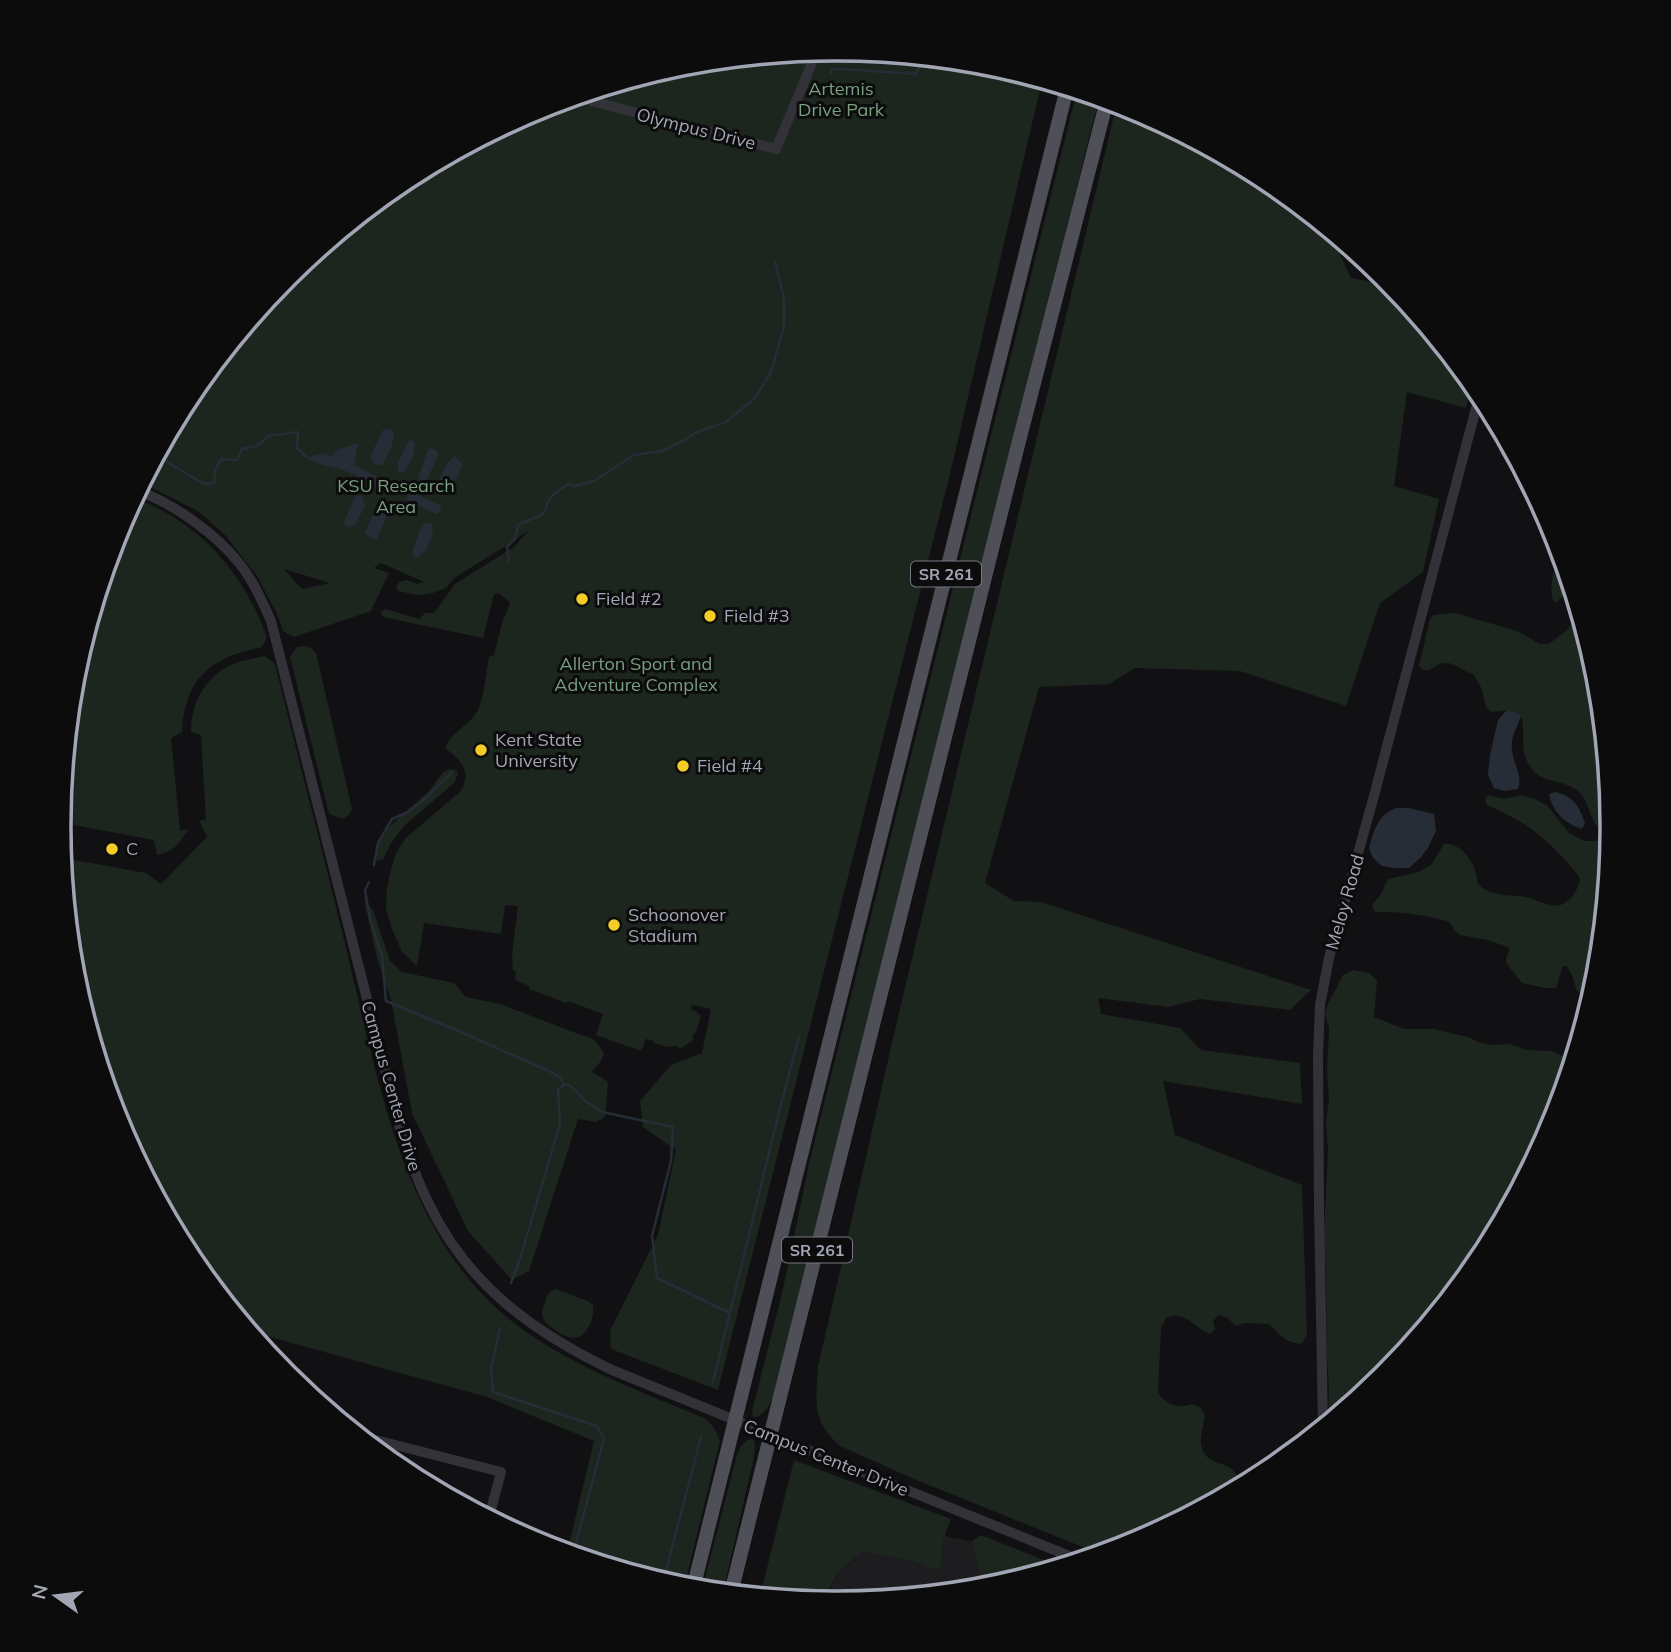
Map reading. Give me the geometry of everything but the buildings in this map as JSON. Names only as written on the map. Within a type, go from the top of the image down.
[{"type":"main road","name":"SR 261","points":[[696,1578],[1065,97]]},
{"type":"main road","name":"SR 261","points":[[733,1584],[1104,110]]},
{"type":"street","name":"Olympus Drive","points":[[592,101],[776,149],[812,62]]},
{"type":"street","name":"Meloy Road","points":[[1323,1415],[1318,1193],[1320,1005],[1329,958],[1476,409]]},
{"type":"street","name":"Campus Center Drive","points":[[147,495],[181,512],[239,562],[271,621],[400,1129],[429,1205],[477,1277],[528,1323],[612,1370],[1066,1555]]},
{"type":"street","points":[[382,1442],[501,1472],[491,1509]]},
{"type":"shaded area","points":[[383,430],[394,431],[389,453],[382,465],[374,464],[370,457]]},
{"type":"shaded area","points":[[409,440],[414,441],[415,449],[409,465],[404,472],[398,473],[398,462]]},
{"type":"shaded area","points":[[358,443],[354,465],[398,488],[397,495],[340,469],[308,458],[326,453],[329,457],[337,450]]},
{"type":"shaded area","points":[[428,449],[437,451],[438,455],[427,480],[421,485],[418,483],[419,476]]},
{"type":"shaded area","points":[[455,456],[463,465],[449,489],[438,493],[436,490],[441,476]]},
{"type":"shaded area","points":[[411,492],[438,504],[441,511],[436,514],[409,502],[408,494]]},
{"type":"shaded area","points":[[355,496],[363,497],[365,506],[355,525],[348,528],[344,522]]},
{"type":"shaded area","points":[[382,504],[389,510],[377,539],[373,539],[365,532],[378,505]]},
{"type":"shaded area","points":[[425,523],[433,526],[432,535],[426,549],[415,558],[412,553]]},
{"type":"shaded area","points":[[1507,710],[1521,716],[1512,745],[1519,775],[1518,789],[1505,791],[1494,788],[1488,775],[1498,720]]},
{"type":"shaded area","points":[[1555,792],[1571,799],[1578,807],[1585,823],[1582,829],[1565,820],[1556,811],[1549,794]]},
{"type":"shaded area","points":[[1396,808],[1434,814],[1436,831],[1428,848],[1409,868],[1382,866],[1373,858],[1369,848],[1381,819]]},
{"type":"shaded area","points":[[944,1536],[972,1541],[980,1577],[886,1589],[829,1591],[841,1571],[862,1552],[914,1561],[931,1569],[942,1565],[940,1557]]},
{"type":"green space","points":[[836,61],[935,68],[1040,89],[950,474],[718,1390],[611,1349],[610,1331],[658,1235],[676,1150],[643,1127],[640,1101],[671,1065],[702,1053],[711,1009],[692,1005],[691,1010],[701,1015],[697,1030],[692,1037],[694,1040],[679,1049],[677,1046],[668,1047],[646,1039],[641,1051],[596,1035],[603,1014],[529,989],[529,986],[515,980],[512,954],[518,906],[505,905],[501,934],[424,923],[417,966],[402,952],[386,909],[387,888],[397,851],[406,838],[461,791],[464,784],[463,766],[445,748],[450,739],[477,711],[489,657],[494,655],[510,603],[499,593],[494,594],[483,638],[383,617],[380,612],[386,609],[419,619],[425,613],[434,613],[455,584],[514,547],[529,530],[454,578],[446,588],[433,593],[417,595],[398,591],[396,587],[399,582],[424,582],[381,563],[374,568],[389,573],[371,611],[294,637],[283,631],[257,576],[225,535],[198,511],[150,487],[173,444],[229,360],[295,285],[331,251],[411,190],[497,140],[543,119],[638,87],[686,76],[785,63]],"holes":[[[284,569],[330,583],[302,589]]]},
{"type":"green space","points":[[1075,100],[1097,108],[777,1387],[765,1411],[753,1417],[752,1411],[783,1289],[809,1164]]},
{"type":"green space","points":[[1114,114],[1174,140],[1218,164],[1301,219],[1337,249],[1351,278],[1376,285],[1442,360],[1469,397],[1466,408],[1407,392],[1394,486],[1439,499],[1423,572],[1380,603],[1346,706],[1240,671],[1135,668],[1109,684],[1039,687],[985,883],[1014,901],[1041,902],[1311,990],[1290,1010],[1200,999],[1168,1007],[1098,998],[1101,1014],[1180,1028],[1201,1050],[1300,1063],[1302,1104],[1163,1081],[1175,1135],[1302,1185],[1307,1335],[1302,1344],[1284,1338],[1269,1324],[1245,1323],[1236,1326],[1228,1318],[1219,1315],[1213,1321],[1215,1329],[1210,1334],[1177,1316],[1167,1317],[1161,1328],[1158,1393],[1173,1405],[1192,1404],[1201,1408],[1205,1415],[1201,1441],[1203,1452],[1212,1460],[1229,1467],[1237,1476],[1174,1512],[1086,1548],[840,1446],[824,1428],[816,1401],[818,1367],[897,1021]]},
{"type":"green space","points":[[143,502],[179,521],[199,535],[216,552],[245,591],[267,637],[262,647],[228,657],[215,664],[195,684],[184,713],[182,732],[171,738],[180,830],[188,830],[176,847],[168,852],[157,855],[154,840],[71,825],[72,776],[85,677],[111,580]]},
{"type":"green space","points":[[1555,567],[1564,595],[1555,603],[1551,591]]},
{"type":"green space","points":[[1455,613],[1517,631],[1540,644],[1549,644],[1572,621],[1586,677],[1594,726],[1599,776],[1600,830],[1587,804],[1575,789],[1541,777],[1530,767],[1524,754],[1521,716],[1507,710],[1491,712],[1473,674],[1449,663],[1429,670],[1419,666],[1433,615]]},
{"type":"green space","points":[[305,646],[316,653],[352,809],[343,819],[329,814],[290,657],[297,647]]},
{"type":"green space","points":[[265,656],[275,664],[380,1088],[415,1189],[438,1235],[467,1277],[503,1314],[526,1331],[549,1347],[600,1374],[704,1418],[718,1434],[720,1441],[687,1576],[638,1565],[569,1543],[594,1441],[487,1397],[266,1336],[229,1292],[200,1251],[150,1164],[111,1072],[97,1024],[77,926],[72,859],[146,873],[161,884],[207,837],[199,820],[206,820],[201,735],[191,732],[192,721],[198,699],[210,681],[218,673],[238,662]]},
{"type":"green space","points":[[449,769],[456,770],[458,774],[454,783],[404,826],[383,859],[376,861],[378,845],[388,828]]},
{"type":"green space","points":[[1488,795],[1504,799],[1522,795],[1534,799],[1547,805],[1569,833],[1585,841],[1597,841],[1600,838],[1594,926],[1581,995],[1576,989],[1567,966],[1563,966],[1556,988],[1522,983],[1507,964],[1510,948],[1488,940],[1460,935],[1450,922],[1415,914],[1374,911],[1372,905],[1388,879],[1419,872],[1431,865],[1444,844],[1454,846],[1467,856],[1480,885],[1488,891],[1526,897],[1544,904],[1558,905],[1568,901],[1578,886],[1580,879],[1577,874],[1535,832],[1487,805],[1485,800]]},
{"type":"green space","points":[[364,899],[373,910],[390,961],[402,972],[454,983],[466,997],[500,1004],[589,1037],[598,1044],[604,1054],[592,1072],[608,1084],[605,1117],[596,1122],[578,1119],[529,1271],[512,1280],[468,1231],[412,1113],[391,1000],[377,958]]},
{"type":"green space","points":[[1353,970],[1369,973],[1377,980],[1374,1017],[1404,1029],[1434,1029],[1490,1045],[1510,1044],[1526,1050],[1551,1051],[1565,1056],[1542,1119],[1521,1164],[1471,1251],[1442,1292],[1410,1330],[1376,1367],[1328,1411],[1324,1236],[1329,1028],[1325,1015],[1343,975]]},
{"type":"green space","points":[[555,1289],[593,1305],[591,1322],[581,1336],[572,1338],[561,1334],[543,1318],[542,1310],[547,1297]]},
{"type":"green space","points":[[747,1440],[754,1440],[753,1462],[725,1582],[705,1579],[737,1455]]},
{"type":"green space","points":[[794,1460],[951,1519],[942,1547],[942,1565],[936,1570],[914,1561],[862,1552],[834,1580],[829,1591],[762,1587]]},
{"type":"green space","points":[[981,1535],[1046,1561],[980,1577],[972,1541]]},
{"type":"waterway","points":[[831,73],[832,69],[841,69],[916,74],[920,66]]},
{"type":"waterway","points":[[509,561],[507,547],[515,539],[518,525],[543,514],[552,497],[568,484],[574,486],[594,481],[634,455],[662,451],[695,433],[726,422],[755,398],[771,372],[784,327],[784,298],[775,261]]},
{"type":"waterway","points":[[164,460],[204,484],[214,483],[215,470],[221,459],[237,460],[242,449],[257,446],[268,436],[298,432],[297,448],[308,458]]},
{"type":"waterway","points":[[374,865],[378,843],[392,819],[406,813],[425,799],[452,772]]},
{"type":"waterway","points":[[369,882],[365,890],[370,919],[382,956],[386,1001],[551,1072],[561,1078],[564,1085]]},
{"type":"waterway","points":[[713,1382],[799,1037]]},
{"type":"waterway","points":[[511,1283],[560,1124],[558,1089],[566,1084],[602,1112],[673,1127],[671,1161],[652,1236],[657,1278],[730,1313]]},
{"type":"waterway","points":[[500,1328],[491,1370],[493,1392],[597,1426],[604,1439],[575,1545]]},
{"type":"waterway","points":[[666,1571],[701,1437]]},
{"type":"place","name":"Field #2","points":[[582,599]]},
{"type":"place","name":"Field #3","points":[[710,616]]},
{"type":"place","name":"Kent State University","points":[[481,750]]},
{"type":"place","name":"Field #4","points":[[683,766]]},
{"type":"place","name":"C","points":[[112,849]]},
{"type":"place","name":"Schoonover Stadium","points":[[614,925]]},
{"type":"park label","name":"Artemis Drive Park","points":[[841,99]]},
{"type":"park label","name":"KSU Research Area","points":[[396,496]]},
{"type":"park label","name":"Allerton Sport and Adventure Complex","points":[[636,674]]}]
